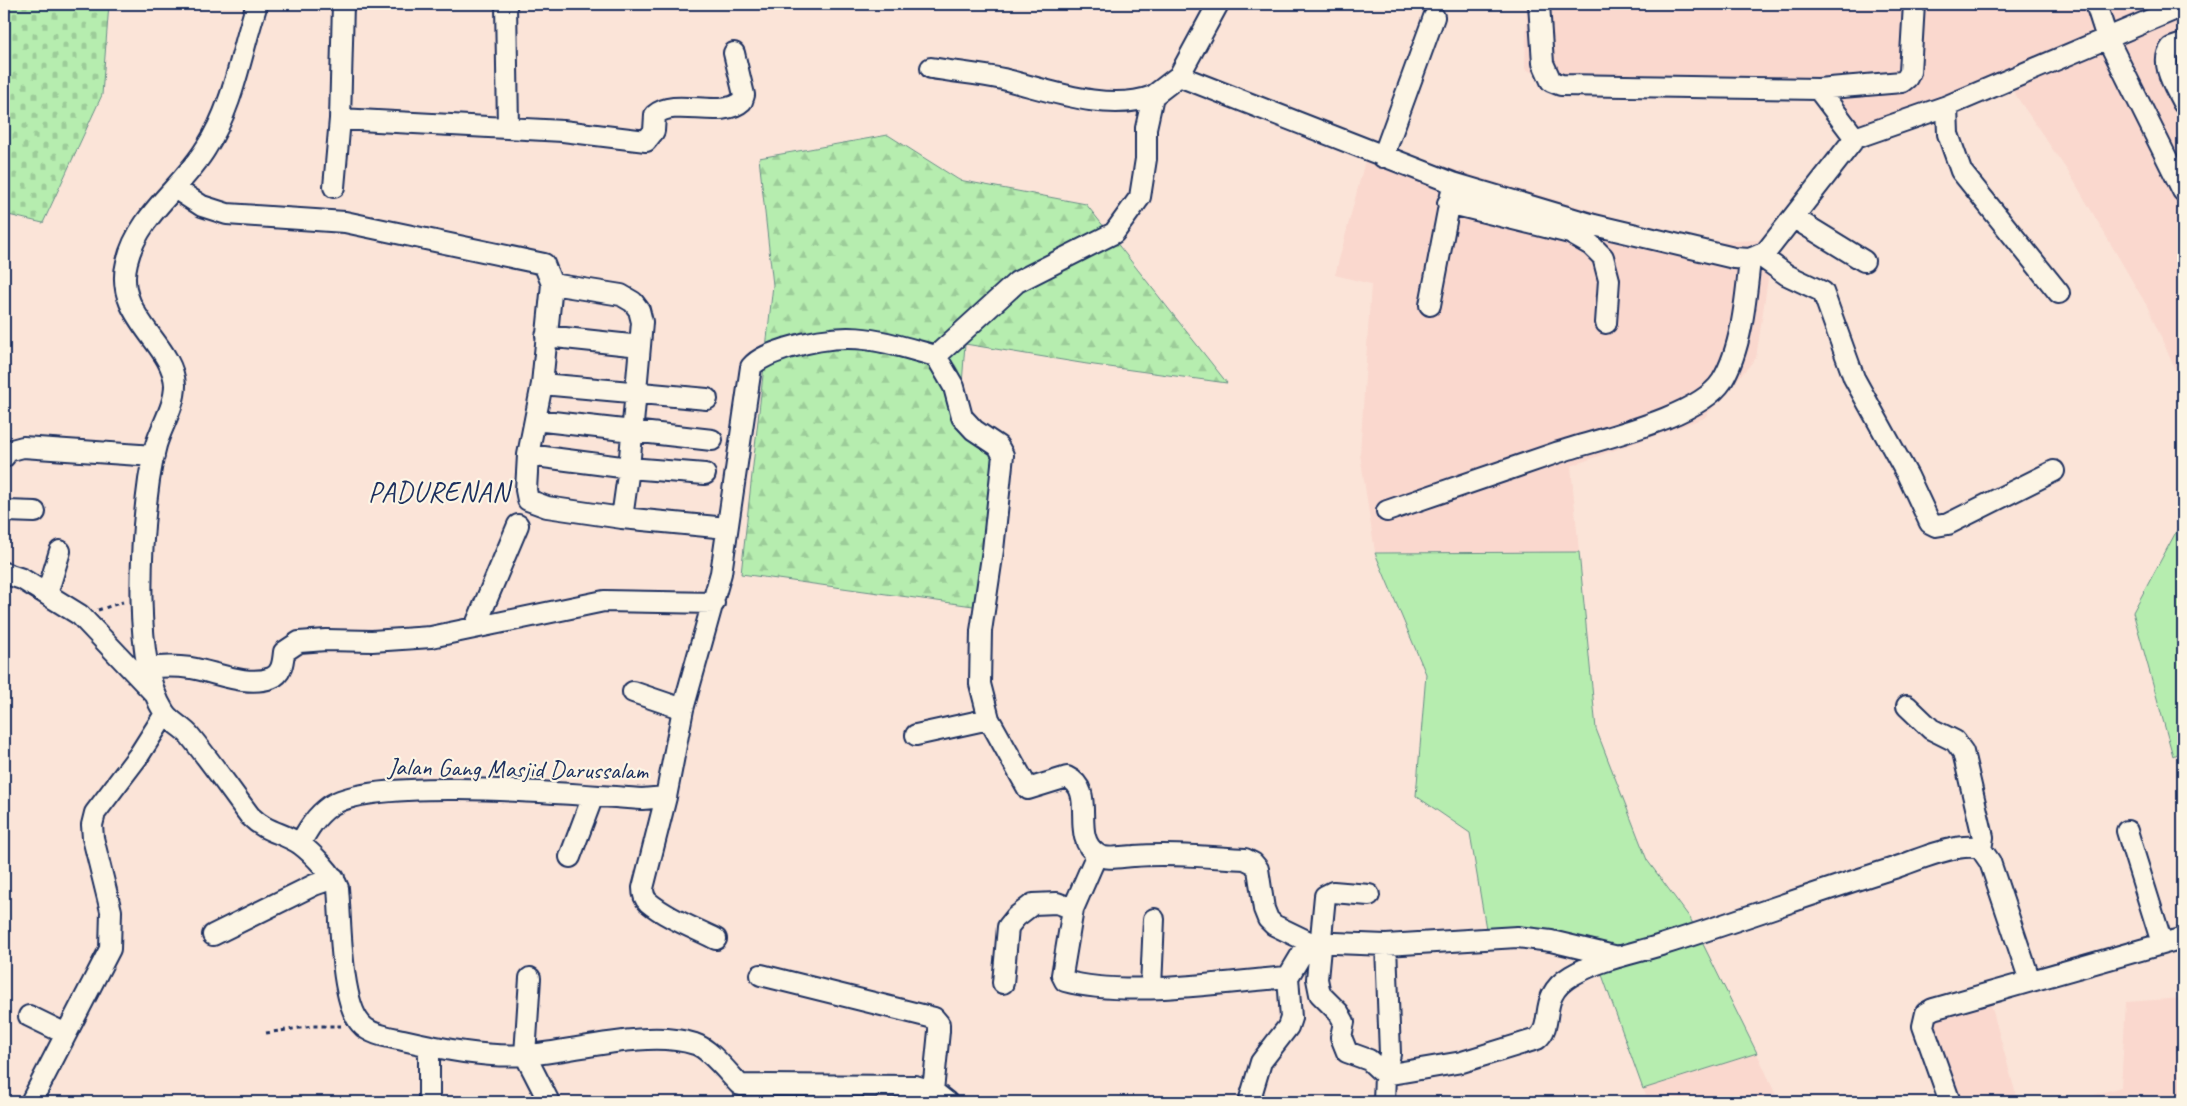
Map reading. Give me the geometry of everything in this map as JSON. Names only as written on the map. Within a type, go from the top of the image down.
[{"type":"street","points":[[257,4],[234,85],[222,118],[207,148],[176,189],[149,215],[136,239],[126,264],[126,288],[134,312],[167,362],[175,384],[173,401],[154,456],[146,517],[141,597],[148,668],[155,694],[165,714],[188,733],[250,816],[261,827],[300,844],[334,878],[338,888],[346,983],[352,1010],[362,1025],[378,1034],[429,1046],[525,1055],[626,1041],[655,1040],[683,1042],[702,1048],[739,1093],[882,1095],[915,1086],[940,1097],[939,1024],[934,1018],[761,975]]},
{"type":"street","points":[[334,188],[340,119],[343,4]]},
{"type":"street","points":[[506,4],[508,127]]},
{"type":"street","points":[[931,68],[1002,79],[1082,99],[1135,101],[1154,96],[1179,76],[1218,4]]},
{"type":"street","points":[[1540,4],[1543,63],[1551,80],[1561,85],[1818,89],[1902,82],[1908,78],[1910,72],[1914,4]]},
{"type":"street","points":[[2096,4],[2107,38],[2183,191]]},
{"type":"street","points":[[1179,76],[1383,157],[1454,183],[1648,239],[1734,258],[1754,257],[1766,252],[1854,138],[1947,106],[2183,6]]},
{"type":"street","points":[[1383,157],[1434,17]]},
{"type":"street","points":[[2183,44],[2172,48],[2166,58],[2168,68],[2183,103]]},
{"type":"street","points":[[340,119],[508,127],[646,141],[654,131],[655,115],[658,112],[729,108],[742,101],[744,95],[734,53]]},
{"type":"street","points":[[1818,89],[1854,138]]},
{"type":"street","points":[[936,356],[1017,282],[1114,233],[1140,197],[1146,159],[1146,128],[1154,96]]},
{"type":"street","points":[[1947,106],[1948,134],[1961,171],[2059,293]]},
{"type":"street","points":[[1430,305],[1448,203],[1454,183]]},
{"type":"street","points":[[176,189],[202,206],[227,214],[345,222],[544,264],[552,284],[542,384],[528,455],[526,490],[528,500],[547,508],[622,518],[727,528]]},
{"type":"street","points":[[1448,203],[1570,232],[1590,245],[1603,257],[1609,280],[1606,322]]},
{"type":"street","points":[[1794,218],[1864,261]]},
{"type":"street","points":[[1754,257],[1787,276],[1823,292],[1854,378],[1908,476],[1930,523],[1936,526],[1948,524],[2054,471]]},
{"type":"street","points":[[1387,511],[1559,452],[1652,424],[1697,402],[1721,382],[1733,358],[1754,257]]},
{"type":"street","points":[[552,284],[620,295],[633,302],[639,310],[642,322],[629,468],[622,518]]},
{"type":"street","points":[[546,336],[640,346]]},
{"type":"street","points":[[716,939],[648,902],[644,896],[644,879],[666,797],[682,708],[714,603],[721,573],[751,367],[755,362],[779,351],[811,341],[858,337],[936,356],[954,386],[962,417],[974,430],[998,446],[1003,455],[993,550],[981,631],[980,684],[990,719],[1028,789],[1067,777],[1078,785],[1083,800],[1083,829],[1087,843],[1097,854],[1107,857],[1157,854],[1245,859],[1253,862],[1258,869],[1264,909],[1268,919],[1274,925],[1315,943],[1386,945],[1517,937],[1551,941],[1618,957]]},
{"type":"street","points":[[542,384],[636,391],[707,399]]},
{"type":"street","points":[[535,420],[712,440]]},
{"type":"street","points":[[4,457],[8,451],[23,447],[154,456]]},
{"type":"street","points":[[528,455],[629,468],[705,474]]},
{"type":"street","points":[[4,509],[6,511],[35,512]]},
{"type":"street","points":[[475,627],[518,525]]},
{"type":"street","points":[[47,594],[60,551]]},
{"type":"street","points":[[4,573],[22,579],[80,615],[155,694]]},
{"type":"street","points":[[148,668],[169,666],[234,678],[258,680],[272,678],[281,670],[284,652],[299,642],[326,640],[372,641],[430,637],[604,601],[714,603]]},
{"type":"street","points":[[633,692],[682,708]]},
{"type":"street","points":[[1907,706],[1931,729],[1955,741],[1963,752],[1983,836],[1981,849],[1994,872],[2030,981]]},
{"type":"street","points":[[31,1102],[110,949],[111,911],[92,838],[92,824],[95,813],[139,755],[165,714]]},
{"type":"street","points":[[916,735],[990,719]]},
{"type":"street","name":"Jalan Gang Masjid Darussalam","points":[[300,844],[312,822],[331,805],[361,795],[400,790],[452,790],[642,799],[666,797]]},
{"type":"street","points":[[570,857],[593,796]]},
{"type":"street","points":[[2127,831],[2162,943]]},
{"type":"street","points":[[1385,1075],[1462,1062],[1537,1039],[1545,1031],[1550,997],[1562,983],[1573,975],[1618,957],[1660,946],[1815,893],[1950,850],[1970,846],[1981,849]]},
{"type":"street","points":[[1097,854],[1072,909],[1063,979],[1082,985],[1151,987],[1288,976]]},
{"type":"street","points":[[213,935],[314,885],[334,878]]},
{"type":"street","points":[[1369,895],[1333,892],[1324,896],[1315,943],[1317,979],[1320,994],[1339,1013],[1344,1022],[1342,1037],[1347,1052],[1369,1060],[1385,1075]]},
{"type":"street","points":[[1003,983],[1008,927],[1016,918],[1033,904],[1057,904],[1072,909]]},
{"type":"street","points":[[1151,987],[1154,919]]},
{"type":"street","points":[[1950,1102],[1923,1026],[1926,1013],[1933,1009],[2183,938]]},
{"type":"street","points":[[1249,1102],[1261,1062],[1288,1027],[1291,1018],[1288,976],[1315,943]]},
{"type":"street","points":[[1384,1102],[1385,1075],[1390,1054],[1386,945]]},
{"type":"street","points":[[530,978],[525,1055],[549,1102]]},
{"type":"street","points":[[28,1016],[66,1034]]},
{"type":"street","points":[[428,1102],[429,1046]]},
{"type":"path","points":[[80,615],[141,597]]},
{"type":"path","points":[[266,1033],[313,1026],[362,1025]]},
{"type":"shaded area","points":[[1527,4],[2183,4],[2183,387],[2147,306],[2071,176],[2001,74],[1846,130],[1799,88],[1585,96],[1525,69]]},
{"type":"shaded area","points":[[1371,138],[1425,161],[1700,243],[1774,239],[1756,358],[1704,418],[1571,466],[1579,552],[1375,552],[1360,454],[1371,284],[1335,275]]},
{"type":"shaded area","points":[[1987,990],[2018,1102],[1951,1102],[1925,1006]]},
{"type":"shaded area","points":[[2183,998],[2183,1102],[2071,1102],[2121,1087],[2126,1002]]},
{"type":"shaded area","points":[[1757,1053],[1779,1102],[1649,1102],[1643,1089]]},
{"type":"green space","points":[[4,4],[109,4],[102,95],[43,223],[4,214]]},
{"type":"green space","points":[[888,135],[959,180],[1086,204],[1227,383],[1087,364],[965,344],[959,425],[999,458],[995,609],[741,574],[773,285],[759,158]]},
{"type":"green space","points":[[2183,519],[2183,750],[2173,756],[2133,612]]},
{"type":"green space","points":[[1579,552],[1596,729],[1647,860],[1690,918],[1757,1053],[1643,1089],[1592,947],[1486,929],[1470,833],[1416,796],[1426,674],[1375,553]]},
{"type":"district","name":"PADURENAN","points":[[439,491]]}]
